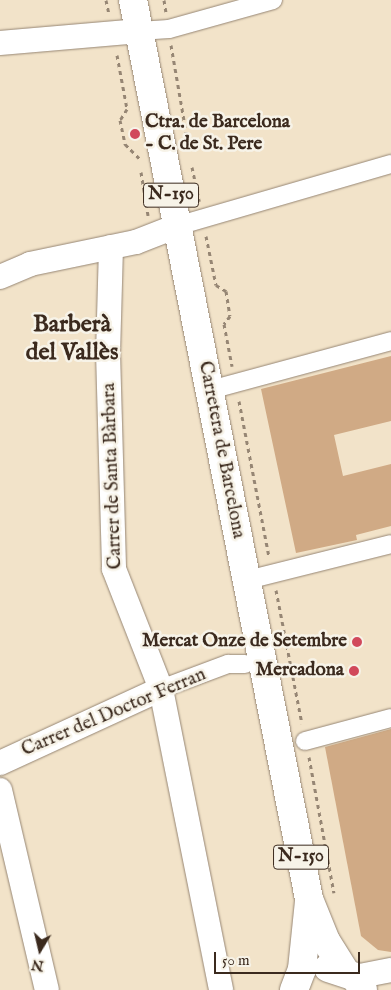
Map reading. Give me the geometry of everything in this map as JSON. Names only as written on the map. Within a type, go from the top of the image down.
[{"type":"main road","name":"Carretera de Barcelona","points":[[134,0],[176,226],[210,390],[309,899]]},
{"type":"main road","name":"N-150","points":[[309,899],[326,941],[354,979]]},
{"type":"main road","name":"N-150","points":[[296,986],[309,899]]},
{"type":"main road","name":"N-150","points":[[296,986],[316,970],[354,979]]},
{"type":"street","points":[[0,43],[112,32],[168,29],[273,0]]},
{"type":"street","points":[[0,277],[30,264],[152,237],[176,226],[391,164]]},
{"type":"street","name":"Carrer de Santa Bàrbara","points":[[111,247],[108,352],[114,569],[161,689],[221,990]]},
{"type":"street","points":[[210,390],[391,341]]},
{"type":"street","points":[[247,580],[391,544]]},
{"type":"street","name":"Carrer del Doctor Ferran","points":[[0,763],[161,689],[236,664]]},
{"type":"street","points":[[306,741],[391,718]]},
{"type":"street","points":[[0,790],[47,990]]},
{"type":"street","points":[[354,979],[391,970]]},
{"type":"path","points":[[106,0],[127,109],[120,120],[125,144],[138,156],[152,237]]},
{"type":"path","points":[[164,0],[188,143]]},
{"type":"building","points":[[391,356],[391,421],[334,435],[343,476],[391,464],[391,526],[356,535],[357,540],[296,553],[261,389]]},
{"type":"building","points":[[391,729],[391,952],[378,950],[361,936],[325,747]]},
{"type":"place","name":"Ctra. de Barcelona - C. de St. Pere","points":[[135,134]]},
{"type":"place","name":"Mercat Onze de Setembre","points":[[357,642]]},
{"type":"place","name":"Mercadona","points":[[354,671]]},
{"type":"district","name":"Barberà del Vallès","points":[[72,339]]}]
